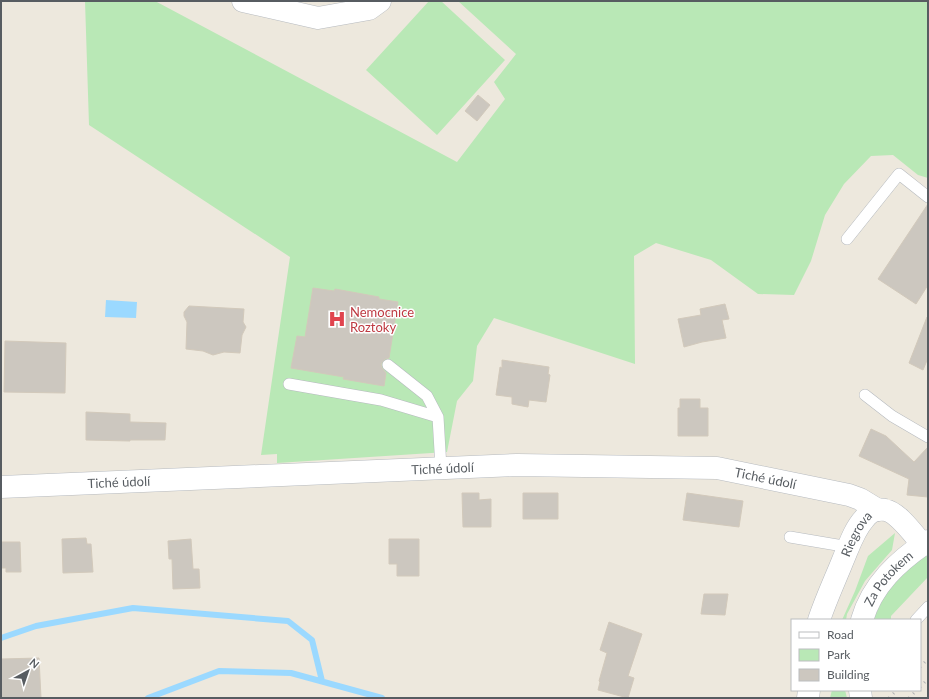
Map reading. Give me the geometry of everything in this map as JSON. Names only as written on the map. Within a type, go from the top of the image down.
[{"type":"street","points":[[243,1],[318,18],[368,9],[380,1]]},
{"type":"street","name":"Tiché údolí","points":[[1,487],[517,465],[717,468],[849,494],[878,510]]},
{"type":"street","name":"Riegrova","points":[[819,619],[848,547],[855,532],[868,514],[878,510],[888,510],[926,543]]},
{"type":"street","name":"Za Potokem","points":[[862,619],[866,606],[878,586],[891,570],[926,543]]},
{"type":"lane","points":[[847,240],[899,174],[928,197]]},
{"type":"lane","points":[[388,365],[427,396],[438,417],[442,468]]},
{"type":"lane","points":[[289,384],[381,400],[438,417]]},
{"type":"lane","points":[[865,395],[892,416],[928,437]]},
{"type":"lane","points":[[790,537],[848,547]]},
{"type":"lane","points":[[917,619],[928,607]]},
{"type":"green space","points":[[85,1],[155,1],[457,162],[505,99],[494,82],[516,54],[458,1],[928,1],[928,178],[918,175],[893,155],[871,156],[844,184],[825,215],[811,261],[794,295],[758,294],[711,260],[656,243],[634,256],[635,364],[494,318],[477,346],[473,381],[457,401],[447,452],[277,463],[277,454],[261,455],[290,257],[89,125]]},
{"type":"green space","points":[[429,1],[441,1],[505,60],[437,135],[366,70]]},
{"type":"green space","points":[[895,533],[892,550],[865,581],[847,614],[846,619],[842,619],[855,591],[868,556]]},
{"type":"green space","points":[[928,555],[928,577],[891,616],[891,619],[873,619],[884,597],[893,585],[904,573]]},
{"type":"green space","points":[[832,691],[845,691],[847,698],[830,698]]},
{"type":"water","points":[[106,300],[137,302],[136,318],[105,317]]},
{"type":"building","points":[[478,95],[490,105],[477,121],[465,111]]},
{"type":"building","points":[[928,204],[928,285],[916,304],[878,279]]},
{"type":"building","points":[[313,288],[334,291],[335,289],[398,302],[389,358],[385,359],[381,364],[386,373],[384,386],[343,379],[344,377],[291,368],[297,336],[305,337]]},
{"type":"building","points":[[725,304],[729,319],[722,320],[726,338],[684,347],[678,319],[701,315],[700,309]]},
{"type":"building","points":[[189,306],[244,309],[243,322],[246,327],[242,335],[240,353],[224,352],[213,355],[203,351],[186,349],[187,322],[184,312]]},
{"type":"building","points":[[927,317],[928,358],[923,370],[909,363]]},
{"type":"building","points":[[5,341],[66,343],[65,393],[4,392]]},
{"type":"building","points":[[502,360],[549,367],[548,374],[550,375],[546,402],[529,400],[528,407],[512,404],[512,397],[496,395],[500,367],[502,368]]},
{"type":"building","points":[[680,399],[700,399],[700,408],[708,408],[708,436],[678,436],[678,408],[680,408]]},
{"type":"building","points":[[86,412],[130,414],[130,422],[166,423],[165,440],[86,440]]},
{"type":"building","points":[[871,429],[886,436],[914,462],[928,447],[928,497],[907,495],[909,479],[859,456]]},
{"type":"building","points":[[462,493],[479,493],[479,500],[491,499],[491,527],[463,527]]},
{"type":"building","points":[[523,493],[558,493],[558,519],[523,519]]},
{"type":"building","points":[[687,493],[743,501],[739,527],[683,520]]},
{"type":"building","points":[[86,538],[87,544],[91,544],[93,572],[63,573],[62,539]]},
{"type":"building","points":[[191,539],[193,569],[199,569],[200,588],[173,589],[172,559],[169,559],[168,541]]},
{"type":"building","points":[[389,539],[419,539],[419,576],[397,576],[397,564],[389,564]]},
{"type":"building","points":[[1,542],[20,542],[21,572],[6,572],[6,568],[1,568]]},
{"type":"building","points":[[704,594],[728,594],[725,615],[701,614]]},
{"type":"building","points":[[609,622],[642,634],[628,676],[634,678],[628,698],[598,690],[607,653],[600,650]]},
{"type":"building","points":[[39,658],[41,698],[1,698],[1,659]]},
{"type":"waterway","points":[[1,638],[36,626],[133,608],[288,621],[312,640],[322,681]]},
{"type":"waterway","points":[[148,698],[219,671],[291,673],[382,698]]},
{"type":"railway","points":[[921,666],[928,659]]},
{"type":"railway","points":[[921,686],[928,679]]},
{"type":"railway","points":[[889,698],[896,691]]},
{"type":"railway","points":[[909,698],[916,691]]},
{"type":"place","name":"Nemocnice Roztoky","points":[[337,319]]}]
